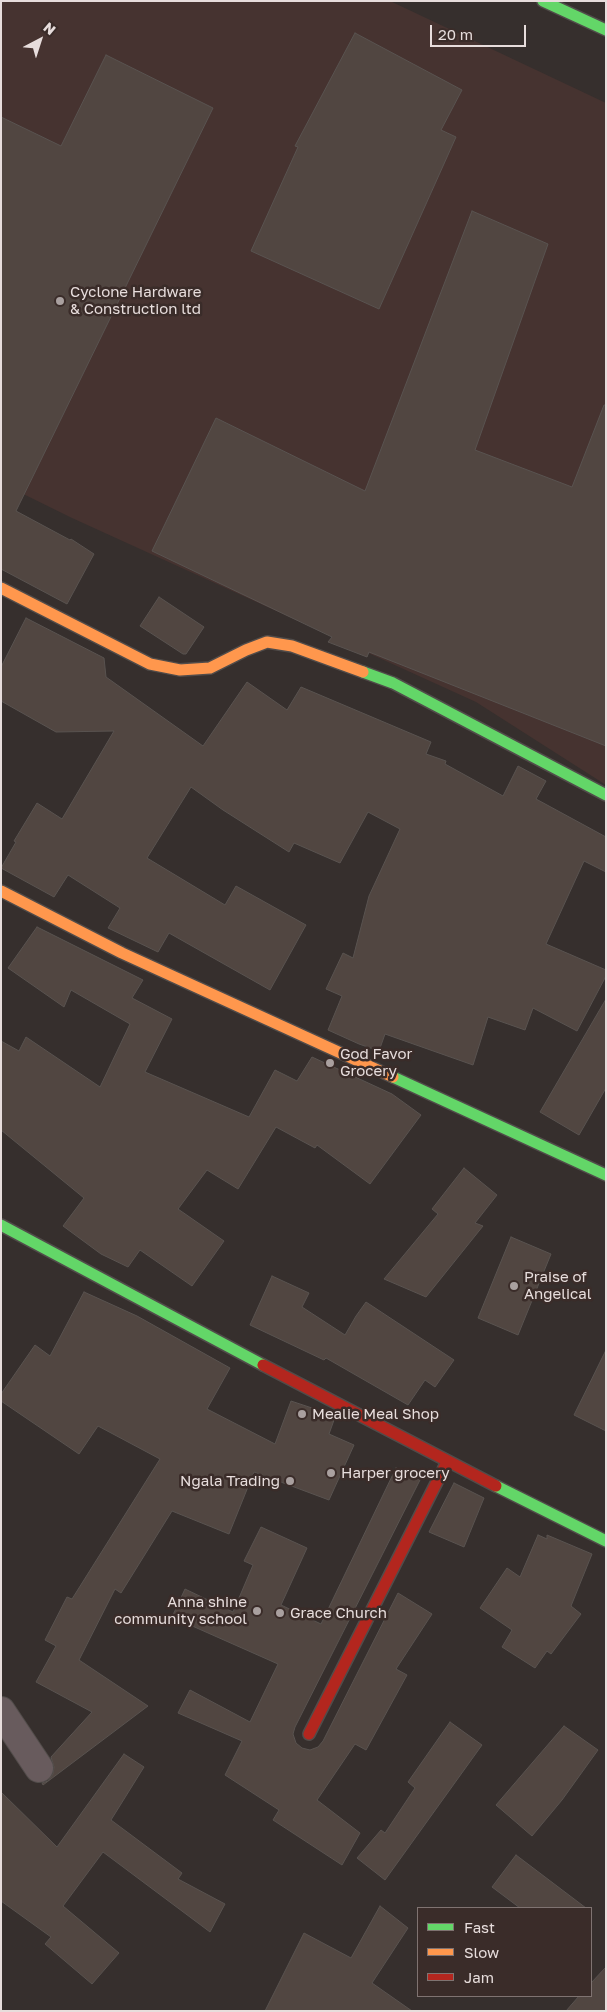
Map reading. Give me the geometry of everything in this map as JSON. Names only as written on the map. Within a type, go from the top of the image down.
[{"type":"street","points":[[543,1],[606,30]]},
{"type":"street","points":[[1,588],[150,664],[180,670],[210,668],[267,642],[292,646],[393,683],[606,795]]},
{"type":"street","points":[[1,891],[122,953],[606,1175]]},
{"type":"street","points":[[1,1225],[56,1256],[447,1462],[606,1541]]},
{"type":"street","points":[[309,1734],[447,1462]]},
{"type":"street","points":[[1,1711],[39,1768]]},
{"type":"shaded area","points":[[1,1],[390,1],[606,103],[606,785],[476,702],[72,518],[1,483]]},
{"type":"building","points":[[355,33],[462,90],[441,130],[456,137],[379,309],[251,251],[298,147],[295,146]]},
{"type":"building","name":"Cyclone Hardware & Construction ltd","points":[[106,55],[213,108],[16,511],[71,539],[94,554],[67,604],[1,569],[1,117],[61,146]]},
{"type":"building","points":[[472,211],[548,244],[475,450],[572,487],[604,405],[606,405],[606,746],[369,652],[367,657],[328,642],[332,637],[152,551],[216,418],[365,491]]},
{"type":"building","points":[[159,597],[204,627],[186,654],[183,654],[140,626]]},
{"type":"building","points":[[26,618],[104,658],[106,677],[203,746],[247,682],[287,710],[301,687],[431,742],[426,754],[446,761],[445,764],[503,796],[518,766],[546,781],[536,799],[606,837],[606,872],[584,861],[546,944],[606,970],[606,976],[577,1031],[533,1008],[525,1030],[488,1017],[473,1065],[385,1034],[379,1051],[328,1030],[342,996],[326,989],[343,953],[353,958],[369,896],[400,829],[368,812],[340,863],[294,843],[289,852],[191,787],[147,858],[225,905],[236,886],[306,925],[270,990],[169,933],[158,952],[108,928],[120,908],[68,875],[54,897],[1,868],[16,842],[14,841],[37,803],[62,819],[114,731],[56,732],[1,701],[1,667]]},
{"type":"building","points":[[37,927],[143,980],[132,998],[172,1019],[145,1072],[249,1117],[275,1070],[297,1081],[312,1057],[392,1094],[421,1115],[370,1184],[317,1145],[315,1148],[276,1127],[238,1189],[207,1170],[178,1209],[224,1241],[192,1286],[140,1250],[128,1267],[101,1254],[63,1226],[84,1198],[1,1130],[1,1041],[19,1051],[26,1037],[100,1087],[130,1024],[71,990],[64,1007],[8,968]]},
{"type":"building","points":[[606,999],[606,1088],[579,1135],[540,1112]]},
{"type":"building","points":[[464,1168],[497,1195],[475,1223],[483,1226],[426,1297],[384,1279],[438,1214],[432,1209]]},
{"type":"building","name":"Praise of Angelical","points":[[511,1237],[551,1254],[518,1335],[478,1318]]},
{"type":"building","points":[[272,1276],[309,1293],[302,1307],[345,1335],[366,1302],[454,1360],[435,1387],[425,1380],[408,1405],[326,1358],[324,1360],[250,1325]]},
{"type":"building","points":[[84,1292],[137,1316],[230,1368],[207,1409],[275,1444],[291,1401],[312,1408],[334,1420],[329,1434],[354,1445],[329,1500],[254,1472],[229,1534],[172,1511],[121,1593],[115,1589],[79,1660],[148,1706],[43,1785],[42,1783],[48,1781],[53,1774],[54,1767],[51,1757],[92,1712],[36,1682],[56,1646],[45,1640],[67,1597],[72,1599],[160,1459],[98,1426],[79,1454],[1,1401],[1,1394],[35,1345],[50,1356]]},
{"type":"building","points":[[606,1350],[606,1431],[574,1415]]},
{"type":"building","points":[[396,1468],[420,1480],[293,1734],[296,1743],[302,1748],[310,1750],[318,1747],[323,1741],[398,1593],[432,1614],[396,1669],[407,1675],[366,1750],[355,1744],[317,1800],[360,1833],[342,1865],[273,1820],[279,1810],[225,1775],[242,1741],[178,1713],[190,1690],[250,1722],[278,1664],[172,1617],[185,1589],[233,1612],[253,1565],[244,1561],[261,1527],[307,1548],[281,1605],[321,1624]]},
{"type":"building","points":[[454,1483],[484,1498],[464,1547],[429,1532]]},
{"type":"building","points":[[538,1535],[547,1539],[547,1535],[592,1554],[571,1606],[581,1614],[551,1654],[547,1651],[535,1668],[502,1647],[512,1630],[480,1608],[507,1568],[520,1577]]},
{"type":"building","points":[[450,1722],[482,1745],[385,1880],[357,1858],[381,1830],[385,1833],[415,1788],[408,1782]]},
{"type":"building","points":[[564,1726],[598,1750],[562,1800],[532,1836],[496,1805]]},
{"type":"building","points":[[124,1754],[144,1767],[111,1820],[182,1873],[178,1879],[225,1904],[210,1932],[103,1852],[63,1906],[119,1953],[92,1984],[45,1944],[51,1937],[1,1901],[1,1792],[57,1847]]},
{"type":"building","points":[[516,1855],[585,1907],[519,1907],[492,1887]]},
{"type":"building","points":[[380,1906],[408,1928],[372,1983],[412,2011],[265,2011],[304,1933],[351,1958]]},
{"type":"building","points":[[606,1967],[606,2011],[566,2011],[578,1997],[592,1997],[592,1982]]},
{"type":"traffic: fast","points":[[543,1],[606,30]]},
{"type":"traffic: fast","points":[[363,672],[393,683],[606,795]]},
{"type":"traffic: fast","points":[[393,1077],[606,1175]]},
{"type":"traffic: fast","points":[[1,1225],[263,1365]]},
{"type":"traffic: fast","points":[[496,1486],[606,1541]]},
{"type":"traffic: slow","points":[[1,588],[150,664],[180,670],[210,668],[267,642],[292,646],[363,672]]},
{"type":"traffic: slow","points":[[1,891],[122,953],[393,1077]]},
{"type":"traffic: jam","points":[[263,1365],[496,1486]]},
{"type":"traffic: jam","points":[[309,1734],[447,1462]]},
{"type":"place","name":"Cyclone Hardware & Construction ltd","points":[[60,301]]},
{"type":"place","name":"God Favor Grocery","points":[[330,1063]]},
{"type":"place","name":"Praise of Angelical","points":[[514,1286]]},
{"type":"place","name":"Mealie Meal Shop","points":[[302,1414]]},
{"type":"place","name":"Harper grocery","points":[[331,1473]]},
{"type":"place","name":"Ngala Trading","points":[[290,1481]]},
{"type":"place","name":"Anna shine community school","points":[[257,1611]]},
{"type":"place","name":"Grace Church","points":[[280,1613]]}]
